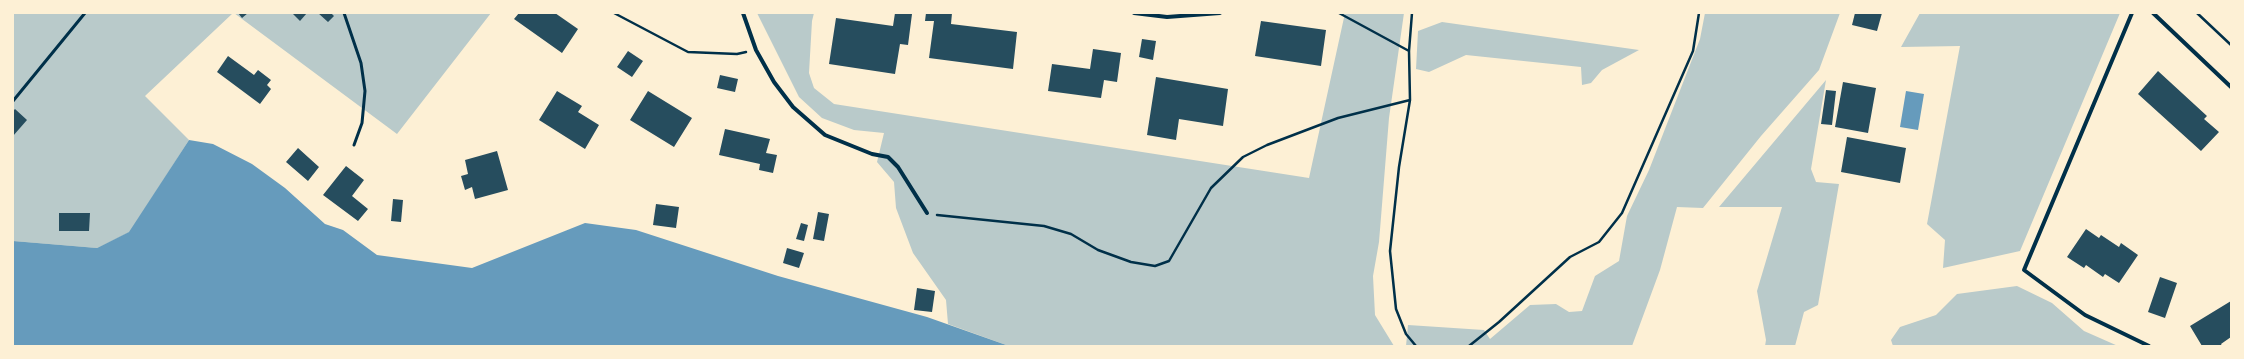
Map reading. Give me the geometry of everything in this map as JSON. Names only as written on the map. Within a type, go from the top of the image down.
[{"type":"street","points":[[743,13],[756,50],[774,82],[793,107],[825,135],[872,154],[888,158],[898,167],[927,213]]},
{"type":"street","points":[[1134,13],[1167,17],[1220,13]]},
{"type":"street","points":[[2132,13],[2024,270],[2084,315],[2149,346]]},
{"type":"street","points":[[2153,13],[2231,87]]},
{"type":"lane","points":[[13,101],[85,13]]},
{"type":"lane","points":[[344,13],[361,63],[365,91],[362,123],[354,145]]},
{"type":"path","points":[[614,13],[688,52],[737,54],[756,50]]},
{"type":"path","points":[[1339,13],[1409,51]]},
{"type":"path","points":[[1412,13],[1409,51],[1410,100],[1399,167],[1390,252],[1396,309],[1406,334],[1416,346]]},
{"type":"path","points":[[1469,346],[1499,322],[1570,257],[1599,242],[1622,213],[1693,51],[1699,13]]},
{"type":"path","points":[[2197,13],[2231,45]]},
{"type":"path","points":[[927,213],[1044,226],[1071,234],[1098,250],[1131,262],[1155,266],[1169,261],[1211,188],[1243,157],[1267,145],[1338,118],[1410,100]]},
{"type":"shaded area","points":[[13,13],[233,13],[145,96],[189,140],[130,232],[97,248],[13,241]]},
{"type":"shaded area","points":[[234,13],[491,13],[397,134]]},
{"type":"shaded area","points":[[757,13],[814,13],[812,21],[809,73],[814,88],[834,104],[1309,178],[1345,13],[1404,13],[1389,118],[1379,242],[1373,276],[1375,315],[1394,346],[1009,346],[948,324],[946,300],[913,253],[896,208],[894,182],[877,162],[884,133],[854,130],[822,118],[799,97]]},
{"type":"shaded area","points":[[1705,13],[1840,13],[1819,70],[1761,136],[1703,208],[1677,207],[1660,270],[1632,346],[1406,346],[1408,325],[1484,330],[1490,339],[1530,305],[1556,304],[1569,312],[1582,311],[1595,276],[1619,261],[1627,216],[1649,170],[1700,39]]},
{"type":"shaded area","points":[[1920,13],[2120,13],[2020,251],[1943,268],[1945,240],[1927,224],[1960,46],[1901,47]]},
{"type":"shaded area","points":[[1442,22],[1639,50],[1602,70],[1591,83],[1582,85],[1581,67],[1466,55],[1429,72],[1416,69],[1418,31]]},
{"type":"shaded area","points":[[1826,80],[1811,169],[1816,182],[1839,184],[1818,305],[1804,312],[1795,346],[1765,346],[1766,340],[1757,291],[1782,207],[1719,207]]},
{"type":"shaded area","points":[[2017,286],[2052,303],[2084,331],[2118,346],[1893,346],[1891,340],[1900,327],[1936,315],[1957,294]]},
{"type":"water","points":[[1906,91],[1924,94],[1918,130],[1900,127]]},
{"type":"water","points":[[189,140],[213,144],[252,164],[285,188],[325,224],[343,230],[377,255],[472,268],[585,223],[636,230],[778,276],[927,317],[1009,346],[13,346],[13,241],[97,248],[129,232]]},
{"type":"building","points":[[238,13],[248,13],[242,18]]},
{"type":"building","points":[[292,13],[307,13],[300,21]]},
{"type":"building","points":[[318,13],[331,13],[334,16],[328,22]]},
{"type":"building","points":[[519,13],[555,13],[578,29],[562,53],[514,19]]},
{"type":"building","points":[[895,13],[912,14],[908,45],[900,44],[895,74],[829,64],[836,18],[893,26]]},
{"type":"building","points":[[926,13],[952,13],[951,24],[1017,32],[1013,69],[929,58],[934,21],[925,21]]},
{"type":"building","points":[[1855,13],[1882,13],[1877,31],[1852,25]]},
{"type":"building","points":[[1261,21],[1326,30],[1321,66],[1255,56]]},
{"type":"building","points":[[1142,39],[1156,41],[1153,60],[1139,57]]},
{"type":"building","points":[[1093,49],[1121,53],[1117,82],[1104,80],[1101,98],[1048,91],[1052,64],[1090,69]]},
{"type":"building","points":[[628,51],[643,61],[632,77],[617,67]]},
{"type":"building","points":[[228,56],[254,75],[258,70],[271,80],[267,85],[271,89],[260,104],[217,72]]},
{"type":"building","points":[[2158,71],[2207,116],[2204,119],[2219,132],[2201,151],[2138,94]]},
{"type":"building","points":[[720,75],[738,79],[735,92],[717,88]]},
{"type":"building","points":[[1156,77],[1228,89],[1223,126],[1179,119],[1176,140],[1147,135]]},
{"type":"building","points":[[1843,82],[1876,88],[1868,133],[1835,127]]},
{"type":"building","points":[[1826,90],[1836,91],[1832,125],[1821,124]]},
{"type":"building","points":[[557,91],[582,106],[578,112],[599,125],[585,149],[539,120]]},
{"type":"building","points":[[648,91],[692,118],[674,147],[630,120]]},
{"type":"building","points":[[15,109],[27,120],[13,136],[13,111]]},
{"type":"building","points":[[725,129],[770,139],[766,153],[777,155],[773,173],[759,170],[760,164],[719,155]]},
{"type":"building","points":[[1847,137],[1906,148],[1900,183],[1841,172]]},
{"type":"building","points":[[298,148],[319,167],[308,181],[286,162]]},
{"type":"building","points":[[497,151],[508,190],[475,199],[472,187],[465,190],[461,176],[468,174],[465,160]]},
{"type":"building","points":[[346,166],[364,180],[352,196],[368,209],[358,221],[323,195]]},
{"type":"building","points":[[393,199],[403,200],[401,222],[391,221]]},
{"type":"building","points":[[656,204],[679,207],[676,228],[653,225]]},
{"type":"building","points":[[818,212],[829,214],[824,241],[813,239]]},
{"type":"building","points":[[59,213],[90,213],[89,231],[59,231]]},
{"type":"building","points":[[801,223],[808,225],[804,241],[796,239]]},
{"type":"building","points":[[2086,229],[2099,238],[2101,235],[2119,247],[2121,243],[2138,255],[2119,283],[2105,274],[2103,277],[2086,265],[2084,268],[2067,257]]},
{"type":"building","points":[[787,248],[804,253],[799,268],[783,263]]},
{"type":"building","points":[[2160,277],[2177,283],[2165,318],[2148,312]]},
{"type":"building","points":[[917,288],[935,291],[932,312],[914,310]]},
{"type":"building","points":[[2231,301],[2231,337],[2221,344],[2222,346],[2202,346],[2190,326]]}]
